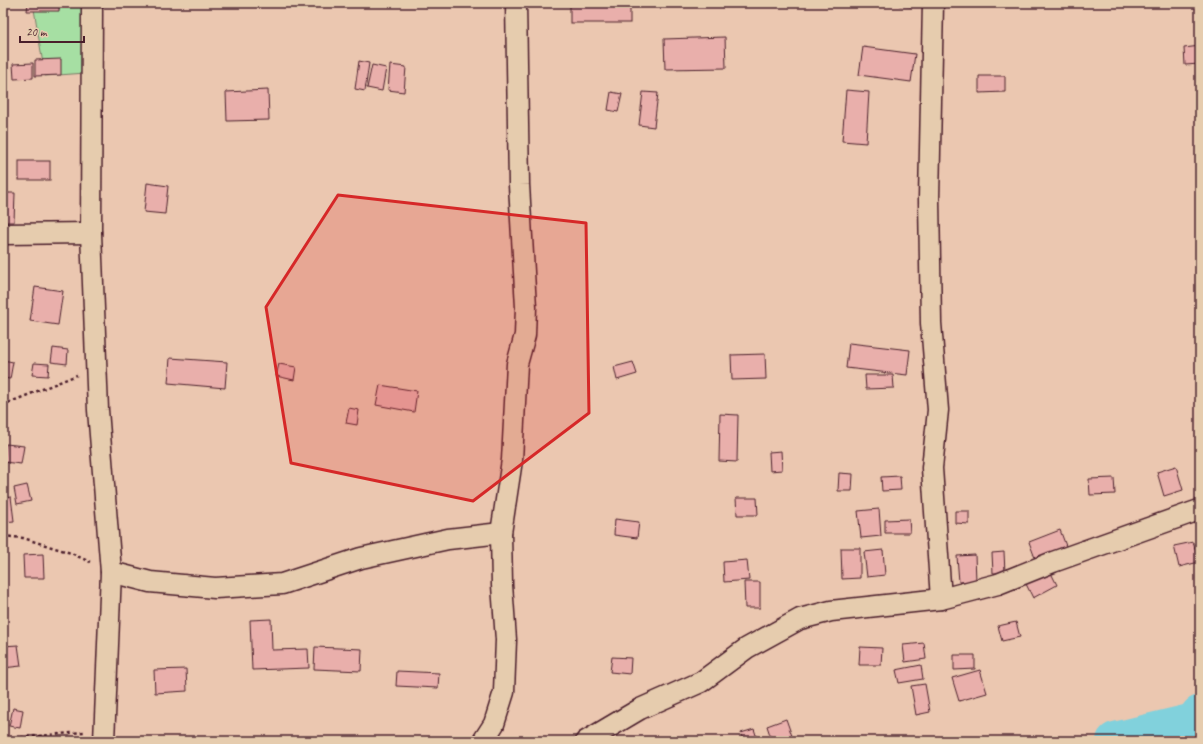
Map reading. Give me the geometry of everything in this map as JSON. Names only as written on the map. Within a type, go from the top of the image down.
[{"type":"street","points":[[92,3],[91,233],[98,410],[111,572],[104,735]]},
{"type":"street","points":[[484,741],[494,724],[504,692],[506,640],[502,585],[501,533],[512,460],[517,364],[525,335],[526,307],[519,185],[516,3]]},
{"type":"street","points":[[933,3],[929,199],[931,324],[938,410],[932,468],[941,599]]},
{"type":"street","points":[[3,234],[91,233]]},
{"type":"street","points":[[586,741],[640,709],[701,682],[747,648],[800,619],[831,611],[941,599],[998,584],[1053,562],[1199,510]]},
{"type":"street","points":[[111,572],[150,582],[215,588],[282,584],[361,558],[448,539],[501,533]]},
{"type":"path","points":[[3,405],[78,374],[96,363]]},
{"type":"path","points":[[3,536],[23,538],[71,553],[111,572]]},
{"type":"path","points":[[3,739],[104,735]]},
{"type":"highlighted area","points":[[338,195],[586,223],[589,413],[473,501],[291,463],[266,307]]},
{"type":"green space","points":[[33,3],[94,3],[99,72],[45,76]]},
{"type":"building","points":[[28,3],[59,3],[59,11],[27,11]]},
{"type":"building","points":[[570,3],[630,3],[630,23],[570,23]]},
{"type":"building","points":[[899,3],[912,3],[912,7],[899,5]]},
{"type":"building","points":[[725,37],[726,68],[665,69],[664,39]]},
{"type":"building","points":[[1200,46],[1200,64],[1185,65],[1184,48]]},
{"type":"building","points":[[863,47],[915,54],[911,82],[859,75]]},
{"type":"building","points":[[61,59],[61,75],[35,76],[35,60]]},
{"type":"building","points":[[359,61],[369,63],[365,91],[355,89]]},
{"type":"building","points":[[33,63],[33,78],[14,79],[13,64]]},
{"type":"building","points":[[372,65],[386,68],[382,91],[367,88]]},
{"type":"building","points":[[390,65],[406,67],[404,92],[388,90]]},
{"type":"building","points":[[979,76],[1005,76],[1005,92],[979,93]]},
{"type":"building","points":[[268,90],[269,120],[227,121],[226,92]]},
{"type":"building","points":[[846,90],[869,92],[866,143],[842,141]]},
{"type":"building","points":[[611,92],[622,94],[618,112],[608,110]]},
{"type":"building","points":[[643,92],[658,93],[654,127],[639,125]]},
{"type":"building","points":[[19,161],[50,161],[50,180],[19,180]]},
{"type":"building","points":[[147,183],[168,186],[165,214],[144,212]]},
{"type":"building","points":[[3,193],[15,193],[14,222],[3,222]]},
{"type":"building","points":[[35,287],[63,291],[58,325],[30,321]]},
{"type":"building","points":[[849,343],[910,350],[907,375],[846,368]]},
{"type":"building","points":[[53,348],[68,350],[67,364],[51,362]]},
{"type":"building","points":[[765,354],[766,379],[732,380],[731,355]]},
{"type":"building","points":[[170,358],[227,362],[225,388],[168,383]]},
{"type":"building","points":[[3,360],[13,362],[10,379],[3,378]]},
{"type":"building","points":[[633,362],[637,374],[617,380],[614,367]]},
{"type":"building","points":[[34,363],[49,364],[48,376],[32,375]]},
{"type":"building","points":[[279,364],[296,367],[294,380],[276,376]]},
{"type":"building","points":[[865,375],[893,375],[894,388],[866,389]]},
{"type":"building","points":[[380,385],[417,391],[414,412],[376,405]]},
{"type":"building","points":[[349,408],[359,410],[357,425],[346,423]]},
{"type":"building","points":[[720,414],[738,415],[737,462],[719,461]]},
{"type":"building","points":[[6,444],[24,446],[21,464],[4,462]]},
{"type":"building","points":[[781,451],[782,470],[770,471],[769,452]]},
{"type":"building","points":[[1176,466],[1183,490],[1164,496],[1157,472]]},
{"type":"building","points":[[839,473],[853,474],[852,491],[838,491]]},
{"type":"building","points":[[900,476],[901,490],[882,491],[881,477]]},
{"type":"building","points":[[1114,478],[1115,494],[1090,495],[1089,479]]},
{"type":"building","points":[[27,485],[31,501],[17,504],[14,488]]},
{"type":"building","points":[[11,497],[14,521],[3,522],[3,498]]},
{"type":"building","points":[[736,498],[757,498],[758,515],[737,515]]},
{"type":"building","points":[[879,509],[881,536],[861,538],[858,511]]},
{"type":"building","points":[[955,511],[969,511],[969,524],[955,523]]},
{"type":"building","points":[[615,519],[639,522],[637,538],[614,535]]},
{"type":"building","points":[[909,519],[910,533],[885,533],[885,520]]},
{"type":"building","points":[[1060,530],[1069,554],[1038,566],[1029,542]]},
{"type":"building","points":[[1193,542],[1199,562],[1179,567],[1174,546]]},
{"type":"building","points":[[841,548],[860,548],[860,578],[842,579]]},
{"type":"building","points":[[883,550],[885,575],[867,577],[864,552]]},
{"type":"building","points":[[1004,552],[1005,573],[993,573],[992,553]]},
{"type":"building","points":[[43,554],[44,578],[24,578],[23,555]]},
{"type":"building","points":[[975,555],[976,581],[959,582],[957,556]]},
{"type":"building","points":[[747,560],[749,580],[724,582],[723,562]]},
{"type":"building","points":[[1049,569],[1057,585],[1033,598],[1025,582]]},
{"type":"building","points":[[744,582],[760,582],[760,608],[745,608]]},
{"type":"building","points":[[271,619],[272,650],[308,649],[309,668],[252,670],[250,620]]},
{"type":"building","points":[[1016,622],[1020,637],[1002,641],[998,626]]},
{"type":"building","points":[[924,643],[926,659],[905,662],[903,645]]},
{"type":"building","points":[[18,645],[21,666],[3,668],[3,646]]},
{"type":"building","points":[[315,647],[362,649],[361,671],[314,669]]},
{"type":"building","points":[[860,647],[882,648],[881,665],[859,665]]},
{"type":"building","points":[[954,655],[975,655],[975,669],[954,670]]},
{"type":"building","points":[[612,657],[631,658],[630,674],[610,672]]},
{"type":"building","points":[[921,665],[923,679],[899,683],[896,670]]},
{"type":"building","points":[[186,669],[187,691],[155,693],[154,670]]},
{"type":"building","points":[[980,670],[987,693],[959,701],[952,678]]},
{"type":"building","points":[[397,671],[439,673],[438,688],[396,686]]},
{"type":"building","points":[[925,684],[930,712],[916,715],[911,686]]},
{"type":"building","points":[[13,708],[23,710],[20,728],[9,726]]},
{"type":"building","points":[[786,719],[792,736],[777,741],[772,741],[767,726]]},
{"type":"building","points":[[754,729],[758,741],[743,741],[741,733]]},
{"type":"waterway","points":[[1115,741],[1194,722],[1200,714]]}]
